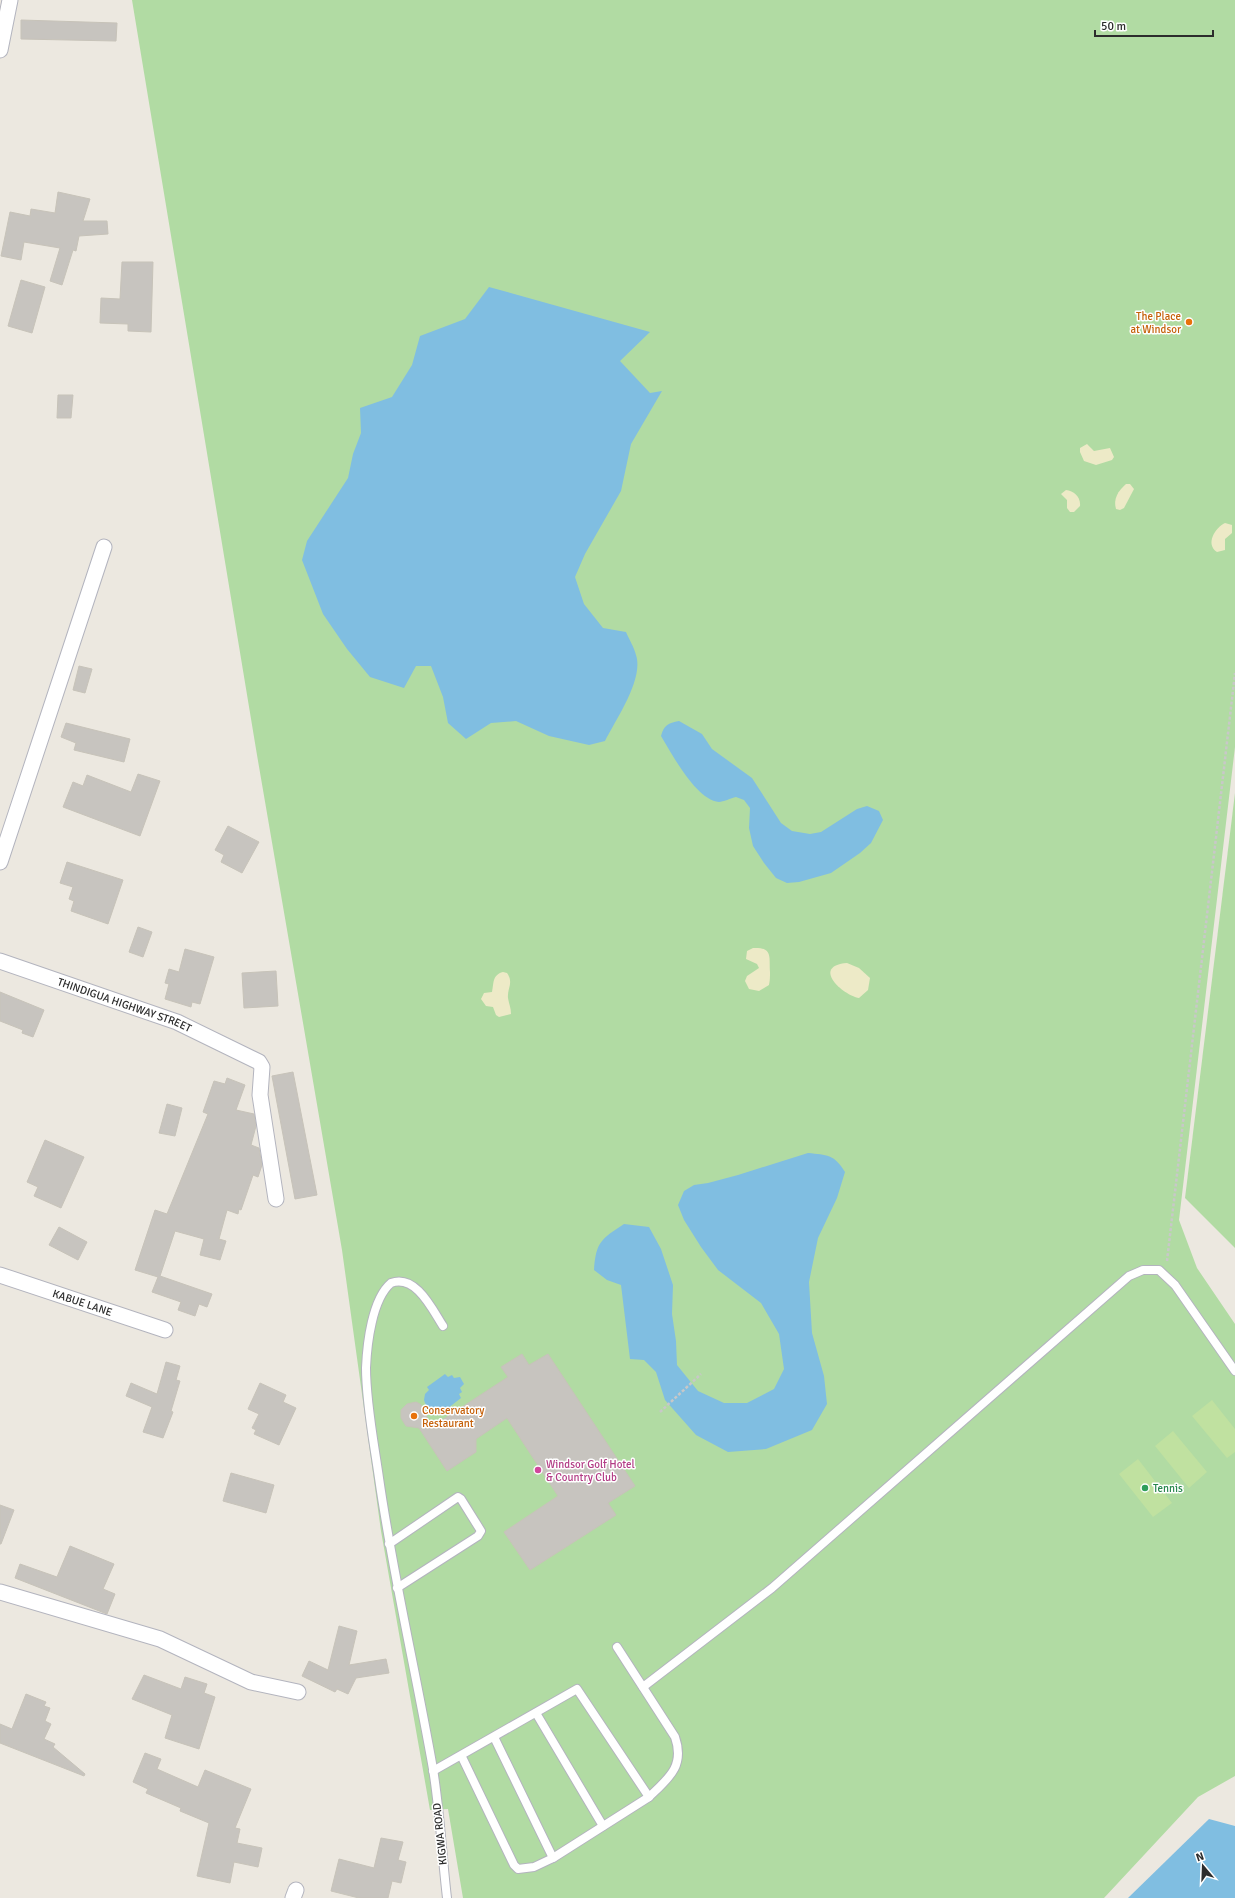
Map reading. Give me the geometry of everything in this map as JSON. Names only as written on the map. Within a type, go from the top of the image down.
[{"type":"street","points":[[0,50],[10,0]]},
{"type":"street","points":[[0,862],[104,546]]},
{"type":"street","name":"THINDIGUA HIGHWAY STREET","points":[[0,961],[177,1022],[259,1062],[262,1067],[260,1095],[276,1199]]},
{"type":"street","name":"KABUE LANE","points":[[0,1275],[165,1330]]},
{"type":"street","points":[[0,1592],[160,1639],[251,1682],[298,1692]]},
{"type":"lane","points":[[644,1687],[772,1588],[1129,1276],[1143,1270],[1159,1270],[1175,1285],[1235,1371]]},
{"type":"lane","name":"KIGWA ROAD","points":[[443,1326],[416,1288],[410,1284],[399,1281],[391,1283],[379,1300],[371,1326],[367,1347],[367,1392],[389,1544],[433,1771],[447,1898]]},
{"type":"lane","points":[[389,1544],[458,1497],[461,1499],[481,1531],[478,1536],[397,1588]]},
{"type":"lane","points":[[461,1755],[514,1865],[518,1869],[534,1867],[553,1858],[649,1797],[675,1770],[679,1758],[679,1747],[675,1737],[644,1687],[617,1647]]},
{"type":"lane","points":[[433,1771],[575,1690],[579,1690],[649,1797]]},
{"type":"lane","points":[[536,1713],[603,1826]]},
{"type":"lane","points":[[494,1737],[553,1858]]},
{"type":"path","points":[[1165,1276],[1235,673]]},
{"type":"path","points":[[660,1412],[700,1374]]},
{"type":"green space","points":[[132,0],[1235,0],[1235,747],[1179,1220],[1197,1268],[1235,1324],[1235,1776],[1198,1797],[1104,1898],[463,1898],[448,1809],[430,1810],[381,1531],[342,1250],[257,755]]},
{"type":"green space","points":[[1235,793],[1235,1248],[1185,1198]]},
{"type":"green space","points":[[1212,1400],[1235,1429],[1235,1452],[1227,1458],[1192,1416]]},
{"type":"green space","points":[[1173,1431],[1207,1472],[1189,1488],[1155,1446]]},
{"type":"green space","name":"Tennis","points":[[1138,1459],[1172,1503],[1153,1517],[1119,1474]]},
{"type":"sand","points":[[1087,444],[1094,451],[1110,448],[1114,457],[1112,460],[1096,465],[1084,461],[1080,448]]},
{"type":"sand","points":[[1126,484],[1130,484],[1134,489],[1124,508],[1120,510],[1116,509],[1115,502],[1117,495]]},
{"type":"sand","points":[[1066,490],[1074,493],[1078,497],[1080,506],[1074,512],[1070,512],[1067,508],[1067,500],[1061,494]]},
{"type":"sand","points":[[1225,523],[1232,525],[1232,533],[1225,539],[1225,550],[1217,552],[1213,549],[1212,545],[1213,536],[1221,525]]},
{"type":"sand","points":[[753,948],[764,949],[769,954],[769,985],[759,991],[749,989],[745,981],[747,976],[759,968],[757,964],[746,959],[747,951]]},
{"type":"sand","points":[[847,963],[859,968],[870,978],[868,990],[859,998],[845,992],[838,986],[830,975],[831,969],[836,965]]},
{"type":"sand","points":[[499,973],[507,973],[510,980],[508,998],[511,1014],[499,1017],[496,1015],[493,1007],[486,1006],[481,999],[484,993],[492,992],[495,977]]},
{"type":"water","points":[[489,287],[650,332],[620,361],[650,393],[662,391],[631,444],[621,491],[585,554],[575,577],[584,604],[603,628],[626,632],[636,655],[637,665],[633,687],[628,699],[605,741],[589,745],[549,736],[516,721],[491,723],[466,739],[448,723],[443,697],[431,666],[416,666],[404,688],[370,677],[347,649],[323,614],[302,560],[307,541],[348,478],[353,454],[361,433],[360,408],[392,397],[412,365],[420,336],[465,319]]},
{"type":"water","points":[[679,721],[702,734],[712,749],[752,778],[781,823],[792,831],[810,834],[821,832],[857,809],[867,806],[879,811],[883,820],[871,843],[860,853],[831,873],[799,882],[787,883],[776,878],[753,846],[749,828],[750,808],[744,800],[736,797],[719,802],[710,799],[693,785],[671,754],[661,736],[667,725]]},
{"type":"water","points":[[808,1153],[830,1156],[845,1172],[837,1198],[818,1238],[809,1282],[812,1333],[824,1376],[827,1404],[812,1430],[766,1449],[728,1452],[696,1435],[665,1400],[656,1372],[644,1360],[630,1359],[621,1285],[607,1280],[594,1270],[596,1253],[601,1242],[624,1224],[649,1227],[661,1249],[673,1285],[672,1314],[676,1341],[677,1365],[698,1391],[724,1403],[747,1403],[774,1389],[784,1369],[779,1334],[761,1303],[718,1270],[684,1220],[678,1205],[684,1191],[694,1185],[738,1175]]},
{"type":"water","points":[[445,1374],[448,1377],[452,1375],[454,1378],[460,1377],[464,1384],[460,1388],[462,1392],[459,1394],[461,1398],[443,1412],[440,1408],[434,1410],[430,1408],[426,1405],[424,1400],[425,1394],[429,1390],[427,1387]]},
{"type":"water","points":[[1209,1819],[1235,1826],[1235,1898],[1128,1898]]},
{"type":"building","points":[[21,20],[117,23],[116,41],[21,39]]},
{"type":"building","points":[[58,192],[90,199],[83,221],[107,221],[108,234],[79,236],[76,251],[73,250],[62,285],[50,281],[60,248],[24,242],[21,260],[1,256],[10,212],[30,216],[31,209],[55,213]]},
{"type":"building","points":[[122,262],[153,262],[151,332],[128,331],[128,324],[100,323],[101,298],[120,299]]},
{"type":"building","points":[[21,280],[45,287],[32,333],[8,326]]},
{"type":"building","points":[[58,395],[73,395],[71,418],[57,418]]},
{"type":"building","points":[[79,666],[92,669],[85,693],[73,690]]},
{"type":"building","points":[[66,723],[130,739],[124,762],[74,750],[76,743],[61,737]]},
{"type":"building","points":[[138,774],[160,781],[140,836],[63,807],[73,782],[83,786],[87,775],[131,792]]},
{"type":"building","points":[[228,826],[259,842],[242,873],[221,862],[224,855],[215,850]]},
{"type":"building","points":[[67,862],[123,880],[108,924],[71,911],[74,901],[69,899],[73,887],[60,883]]},
{"type":"building","points":[[138,927],[152,932],[143,957],[129,952]]},
{"type":"building","points":[[185,949],[214,957],[200,1004],[192,1002],[191,1007],[165,999],[169,984],[165,983],[169,969],[179,972]]},
{"type":"building","points":[[276,971],[278,1006],[244,1008],[242,973]]},
{"type":"building","points":[[0,992],[44,1010],[33,1037],[22,1033],[23,1030],[0,1021]]},
{"type":"building","points":[[293,1072],[317,1195],[295,1199],[272,1076]]},
{"type":"building","points":[[227,1078],[245,1085],[236,1110],[254,1114],[256,1126],[251,1145],[259,1148],[262,1165],[258,1177],[253,1175],[241,1210],[239,1209],[238,1214],[227,1210],[219,1239],[226,1241],[220,1260],[200,1255],[204,1239],[175,1231],[160,1276],[212,1294],[207,1307],[199,1304],[195,1316],[178,1310],[181,1302],[152,1292],[158,1277],[135,1270],[155,1210],[167,1214],[208,1114],[203,1112],[214,1081],[225,1084]]},
{"type":"building","points":[[167,1104],[182,1108],[175,1136],[159,1133]]},
{"type":"building","points":[[45,1140],[84,1157],[61,1208],[34,1196],[38,1187],[27,1182]]},
{"type":"building","points":[[59,1227],[87,1242],[78,1260],[49,1245]]},
{"type":"building","points":[[522,1354],[529,1365],[548,1354],[635,1486],[608,1503],[616,1515],[530,1570],[504,1532],[558,1496],[507,1418],[476,1439],[476,1452],[447,1471],[419,1428],[406,1426],[401,1418],[401,1410],[407,1404],[416,1402],[425,1410],[430,1428],[508,1377],[501,1367]]},
{"type":"building","points":[[166,1362],[180,1366],[176,1380],[180,1381],[171,1411],[173,1412],[163,1438],[143,1432],[152,1407],[126,1396],[131,1383],[157,1394]]},
{"type":"building","points":[[260,1383],[286,1395],[283,1402],[296,1408],[279,1445],[254,1434],[256,1430],[252,1428],[259,1414],[248,1409]]},
{"type":"building","points":[[231,1473],[274,1485],[266,1513],[223,1501]]},
{"type":"building","points":[[0,1505],[14,1510],[1,1544],[0,1544]]},
{"type":"building","points":[[70,1546],[114,1564],[103,1589],[115,1594],[107,1614],[15,1578],[20,1564],[57,1577]]},
{"type":"building","points":[[339,1626],[357,1631],[349,1665],[386,1659],[389,1673],[356,1678],[348,1694],[337,1689],[335,1692],[302,1676],[309,1661],[328,1670]]},
{"type":"building","points":[[144,1675],[181,1689],[185,1677],[207,1684],[204,1693],[215,1697],[199,1749],[165,1738],[172,1715],[132,1699]]},
{"type":"building","points":[[26,1694],[46,1702],[44,1706],[50,1708],[45,1721],[51,1724],[44,1739],[55,1744],[53,1747],[85,1774],[84,1776],[0,1743],[0,1724],[12,1729]]},
{"type":"building","points":[[145,1753],[161,1759],[157,1769],[198,1787],[205,1770],[251,1789],[235,1828],[240,1829],[237,1843],[262,1848],[258,1867],[234,1862],[230,1883],[197,1876],[209,1823],[180,1811],[181,1808],[146,1793],[148,1789],[133,1782]]},
{"type":"building","points":[[381,1838],[403,1842],[398,1860],[406,1862],[401,1883],[392,1881],[388,1898],[359,1898],[331,1891],[339,1859],[374,1868]]},
{"type":"place","name":"The Place at Windsor","points":[[1189,322]]},
{"type":"place","name":"Conservatory Restaurant","points":[[414,1416]]},
{"type":"place","name":"Windsor Golf Hotel & Country Club","points":[[538,1470]]},
{"type":"place","name":"Tennis","points":[[1145,1488]]}]
